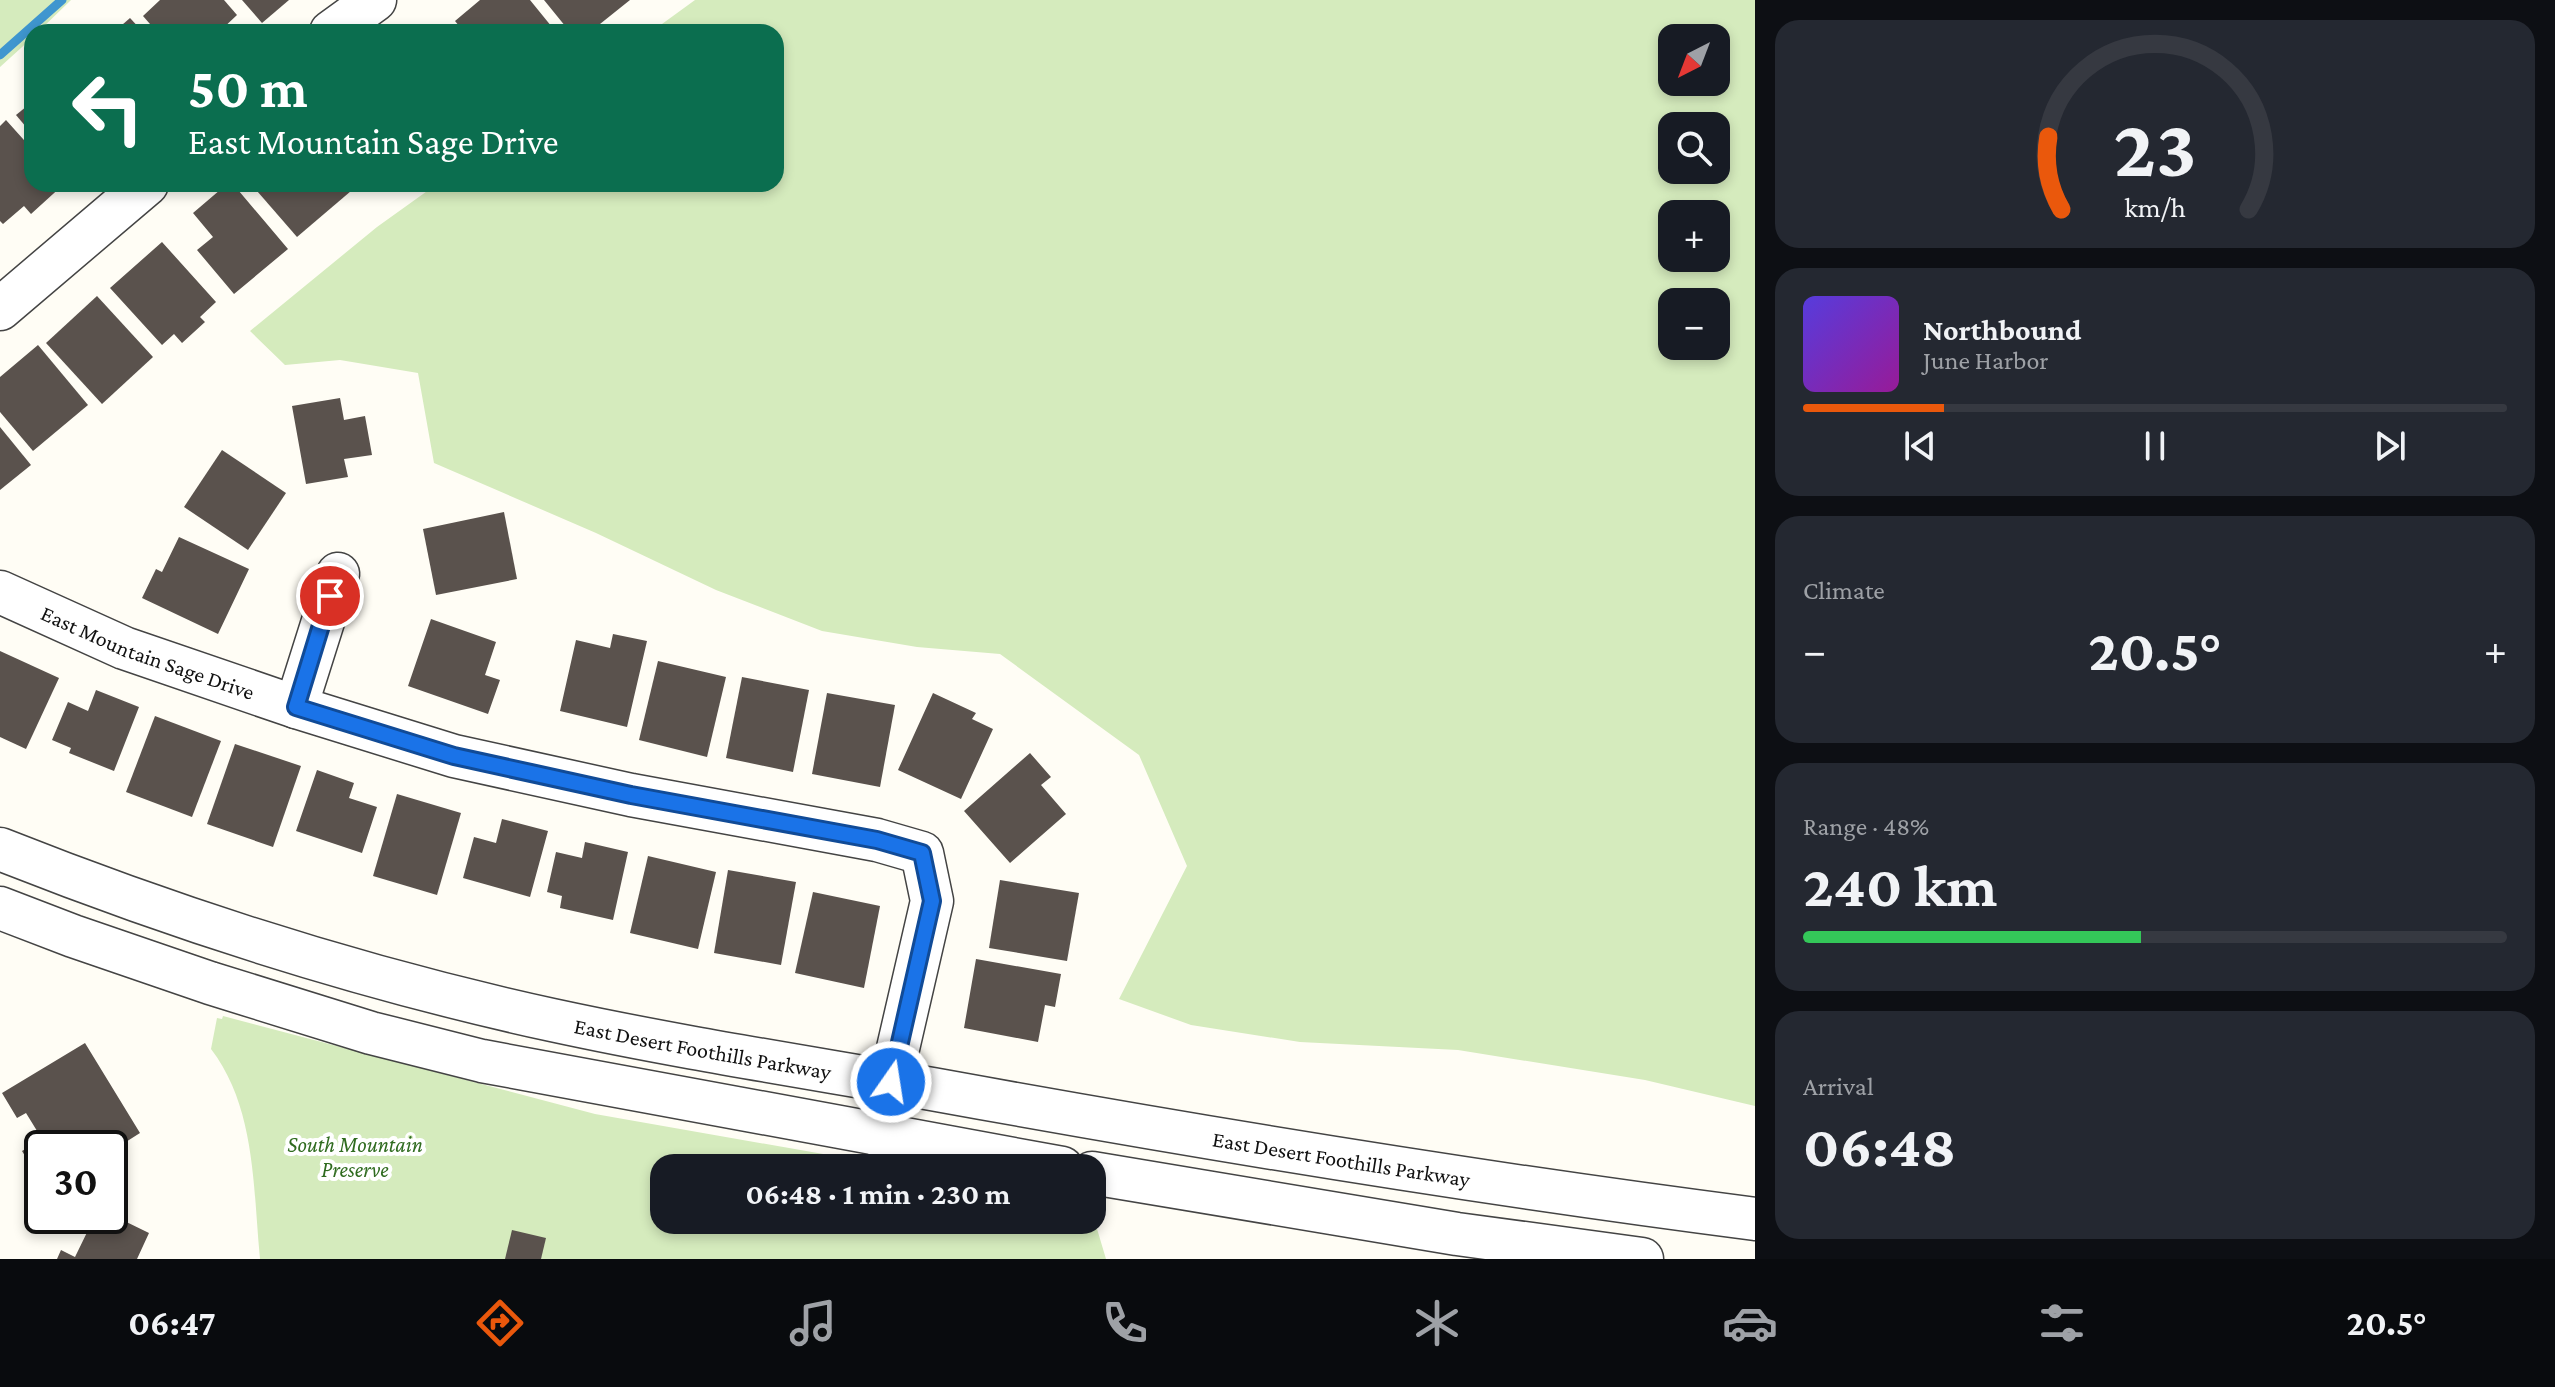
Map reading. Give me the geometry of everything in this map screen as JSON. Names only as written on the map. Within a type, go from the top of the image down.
[{"type":"street","points":[[342,24],[375,0]]},
{"type":"street","points":[[0,309],[138,192]]},
{"type":"street","points":[[296,707],[338,574]]},
{"type":"street","name":"East Mountain Sage Drive","points":[[0,592],[124,648],[296,707],[469,760],[631,795],[877,840],[922,853],[932,901],[891,1082]]},
{"type":"street","name":"East Desert Foothills Parkway","points":[[0,849],[95,887],[165,910],[403,983],[555,1021],[1191,1136],[1465,1180],[1755,1219]]},
{"type":"street","points":[[0,908],[210,983],[371,1033],[482,1061],[984,1154]]},
{"type":"street","points":[[878,1135],[891,1082]]},
{"type":"street","points":[[1106,1175],[1457,1234],[1642,1259]]},
{"type":"green space","points":[[0,0],[71,0],[46,24],[24,24],[24,45],[0,67]]},
{"type":"green space","points":[[695,0],[1755,0],[1755,1106],[1645,1080],[1458,1050],[1300,1042],[1191,1025],[1119,999],[1187,866],[1139,755],[1000,654],[917,647],[822,631],[716,590],[596,533],[434,463],[418,373],[340,360],[285,365],[250,331],[377,227],[426,192],[784,192],[784,24],[662,24]]},
{"type":"green space","name":"South Mountain Preserve","points":[[223,1016],[595,1114],[823,1154],[650,1154],[650,1234],[1099,1234],[1106,1259],[260,1259],[250,1150],[244,1123],[226,1072],[211,1049],[217,1018],[222,1019]]},
{"type":"building","points":[[160,0],[224,0],[237,15],[227,24],[150,24],[143,16]]},
{"type":"building","points":[[242,0],[289,0],[262,23]]},
{"type":"building","points":[[480,0],[530,0],[550,24],[457,24],[455,21]]},
{"type":"building","points":[[544,0],[630,0],[600,24],[564,24]]},
{"type":"building","points":[[24,108],[24,124],[16,115]]},
{"type":"building","points":[[6,120],[24,140],[24,192],[55,192],[31,214],[24,206],[3,224],[0,221],[0,126]]},
{"type":"building","points":[[218,192],[240,192],[288,249],[234,294],[197,250],[213,237],[193,213]]},
{"type":"building","points":[[258,192],[350,192],[297,237]]},
{"type":"building","points":[[162,242],[216,302],[200,317],[205,322],[182,343],[174,334],[162,345],[110,288]]},
{"type":"building","points":[[97,296],[153,357],[102,404],[46,343]]},
{"type":"building","points":[[38,345],[88,405],[33,451],[0,412],[0,377]]},
{"type":"building","points":[[340,398],[344,420],[365,416],[372,455],[344,459],[348,477],[306,484],[292,406]]},
{"type":"building","points":[[0,427],[31,465],[0,490]]},
{"type":"building","points":[[222,450],[286,493],[248,550],[184,507]]},
{"type":"building","points":[[504,512],[517,579],[436,595],[423,529]]},
{"type":"building","points":[[179,537],[249,569],[218,634],[142,598],[156,569],[162,572]]},
{"type":"building","points":[[431,619],[496,642],[485,675],[500,680],[488,714],[408,686]]},
{"type":"building","points":[[613,634],[647,641],[627,727],[560,711],[576,640],[610,648]]},
{"type":"building","points":[[0,651],[59,678],[26,749],[0,737]]},
{"type":"building","points":[[658,661],[726,677],[707,757],[639,740]]},
{"type":"building","points":[[742,677],[809,690],[793,772],[726,758]]},
{"type":"building","points":[[96,690],[139,707],[114,771],[69,753],[71,748],[52,740],[68,702],[88,711]]},
{"type":"building","points":[[827,693],[895,705],[880,787],[812,774]]},
{"type":"building","points":[[933,693],[976,713],[972,719],[993,729],[961,799],[898,770]]},
{"type":"building","points":[[155,716],[221,741],[192,817],[126,792]]},
{"type":"building","points":[[235,744],[301,766],[273,847],[207,824]]},
{"type":"building","points":[[1030,753],[1051,777],[1041,785],[1066,814],[1010,863],[964,811]]},
{"type":"building","points":[[317,770],[354,783],[349,798],[377,807],[362,853],[296,831]]},
{"type":"building","points":[[397,794],[461,813],[437,895],[373,876]]},
{"type":"building","points":[[502,819],[548,831],[530,897],[463,878],[474,837],[496,843]]},
{"type":"building","points":[[585,842],[628,852],[613,920],[560,908],[562,896],[547,892],[556,852],[582,858]]},
{"type":"building","points":[[648,856],[716,872],[698,949],[630,933]]},
{"type":"building","points":[[728,870],[796,882],[781,965],[714,953]]},
{"type":"building","points":[[1000,880],[1079,893],[1067,961],[989,948]]},
{"type":"building","points":[[813,892],[880,906],[864,988],[795,973]]},
{"type":"building","points":[[976,959],[1061,974],[1055,1007],[1045,1005],[1038,1042],[964,1028]]},
{"type":"building","points":[[85,1043],[140,1133],[128,1141],[128,1130],[36,1130],[26,1113],[17,1118],[2,1093]]},
{"type":"building","points":[[128,1223],[149,1233],[137,1259],[57,1259],[61,1250],[75,1257],[86,1234],[128,1234]]},
{"type":"building","points":[[512,1230],[546,1238],[541,1259],[505,1259]]},
{"type":"waterway","points":[[35,24],[62,0]]},
{"type":"waterway","points":[[0,55],[24,34]]},
{"type":"route","points":[[330,596],[296,707],[454,756],[631,795],[877,840],[922,853],[932,901],[891,1082]]}]
